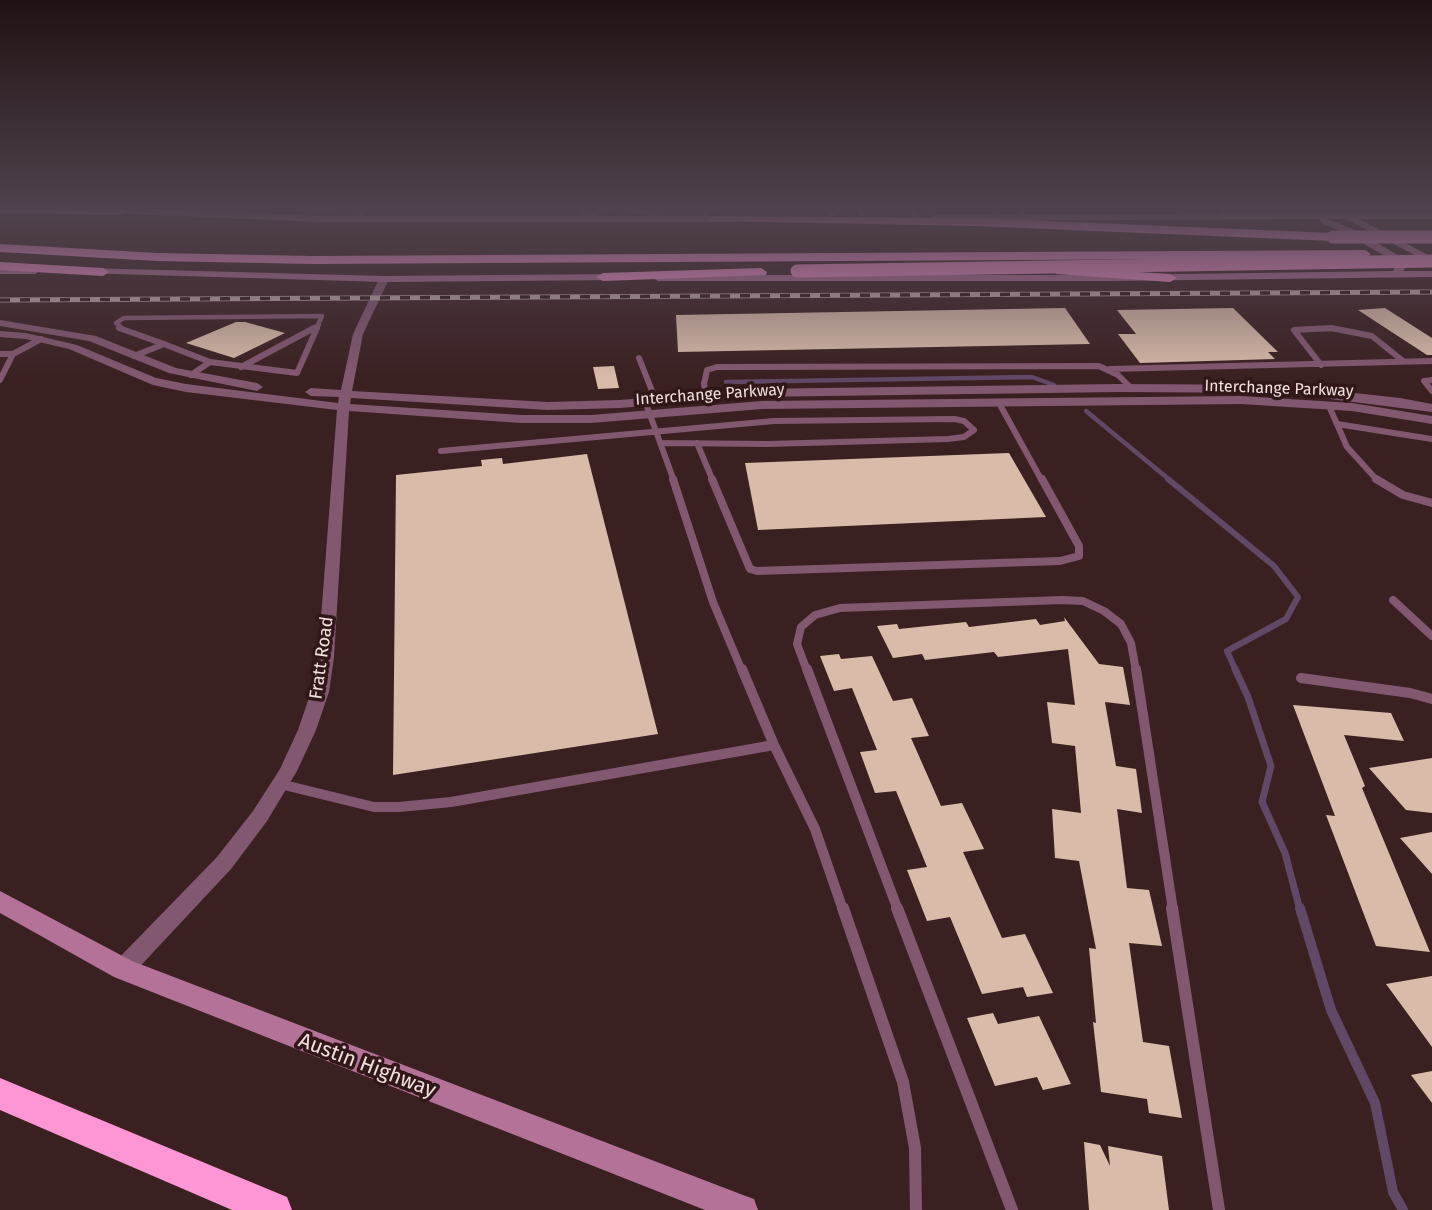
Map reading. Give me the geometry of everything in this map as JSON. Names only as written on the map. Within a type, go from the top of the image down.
[{"type":"highway","points":[[912,264],[1170,278]]},
{"type":"highway","points":[[603,277],[1212,264]]},
{"type":"highway","points":[[0,268],[103,272]]},
{"type":"highway","points":[[0,1094],[274,1210]]},
{"type":"main road","points":[[1382,275],[1397,271],[1401,264]]},
{"type":"main road","points":[[103,272],[384,279],[1432,276]]},
{"type":"main road","name":"Austin Highway","points":[[0,901],[123,968],[298,1039],[743,1210]]},
{"type":"street","name":"Fratt Road","points":[[123,968],[224,863],[280,784],[307,730],[320,692],[326,657],[344,401],[358,334],[384,279]]},
{"type":"street","name":"Interchange Parkway","points":[[0,323],[92,338],[173,371],[344,401]]},
{"type":"street","name":"Interchange Parkway","points":[[0,334],[41,339],[73,347],[153,381],[186,388],[520,419],[591,419],[650,405],[751,393],[1131,388],[1283,389],[1400,401],[1432,408]]},
{"type":"street","name":"Interchange Parkway","points":[[650,405],[1241,400],[1395,412],[1432,421]]},
{"type":"lane","points":[[319,315],[322,316],[319,326],[297,373],[241,367],[190,357],[164,344],[119,328],[116,323],[132,317],[319,315]]},
{"type":"lane","points":[[241,367],[319,326]]},
{"type":"lane","points":[[1321,365],[1294,330],[1331,328],[1372,336],[1403,361]]},
{"type":"lane","points":[[0,354],[13,354],[41,339]]},
{"type":"lane","points":[[134,356],[164,344]]},
{"type":"lane","points":[[0,380],[13,354]]},
{"type":"lane","points":[[639,358],[661,443],[713,602],[775,745],[815,828],[903,1082],[915,1148],[916,1210]]},
{"type":"lane","points":[[706,397],[704,384],[708,370],[717,367],[1040,364],[1099,366],[1109,369],[1432,361]]},
{"type":"lane","points":[[191,375],[211,362]]},
{"type":"lane","points":[[1109,369],[1131,388]]},
{"type":"lane","points":[[1432,380],[1424,381],[1432,390]]},
{"type":"lane","points":[[697,443],[750,569],[757,571],[1059,561],[1079,556],[1079,546],[999,403]]},
{"type":"lane","points":[[1329,405],[1347,446],[1380,483],[1403,495],[1432,503]]},
{"type":"lane","points":[[440,451],[657,429],[774,421],[954,419],[964,421],[974,430],[964,437],[948,439],[661,443]]},
{"type":"lane","points":[[1337,424],[1432,439]]},
{"type":"lane","points":[[1012,1210],[797,644],[801,627],[814,615],[840,608],[867,606],[1062,600],[1083,601],[1104,611],[1121,624],[1131,643],[1135,666],[1219,1210]]},
{"type":"lane","points":[[1393,600],[1432,636]]},
{"type":"lane","points":[[1301,678],[1410,693],[1432,699]]},
{"type":"lane","points":[[280,784],[374,807],[399,807],[451,802],[775,745]]},
{"type":"building","points":[[1065,308],[1090,344],[678,352],[676,315]]},
{"type":"building","points":[[1233,308],[1278,352],[1268,352],[1275,359],[1140,363],[1118,334],[1136,334],[1117,310]]},
{"type":"building","points":[[1385,308],[1432,338],[1432,355],[1427,355],[1358,310]]},
{"type":"building","points":[[236,322],[285,333],[234,358],[186,343]]},
{"type":"building","points":[[614,366],[619,388],[598,389],[593,367]]},
{"type":"building","points":[[1009,453],[1046,517],[758,530],[745,463]]},
{"type":"building","points":[[587,454],[658,734],[393,775],[396,475],[482,466],[481,460],[502,458],[503,464]]},
{"type":"building","points":[[1064,617],[1099,664],[1123,667],[1130,705],[1105,702],[1116,766],[1136,769],[1142,813],[1117,809],[1127,888],[1149,890],[1162,946],[1129,943],[1143,1042],[1169,1046],[1182,1118],[1149,1113],[1147,1099],[1101,1092],[1093,1022],[1096,1023],[1089,948],[1096,949],[1079,861],[1055,858],[1052,809],[1081,813],[1075,746],[1052,743],[1047,702],[1075,705],[1068,649],[998,657],[994,652],[925,660],[922,654],[893,658],[877,626],[897,624],[899,629],[966,622],[969,627],[1036,619],[1040,625],[1065,621]]},
{"type":"building","points":[[839,654],[841,659],[872,656],[893,701],[912,698],[929,736],[911,738],[941,806],[962,803],[984,849],[963,852],[1002,938],[1025,934],[1053,993],[1027,997],[1023,987],[982,994],[950,917],[927,921],[907,870],[927,867],[896,791],[875,793],[860,752],[877,750],[852,688],[834,691],[820,656]]},
{"type":"building","points":[[1293,705],[1391,713],[1404,741],[1344,735],[1365,786],[1362,788],[1430,952],[1376,946],[1326,815],[1335,816]]},
{"type":"building","points":[[1432,758],[1432,813],[1406,810],[1369,768]]},
{"type":"building","points":[[1432,832],[1432,874],[1400,838]]},
{"type":"building","points":[[1432,976],[1432,1047],[1386,984]]},
{"type":"building","points":[[993,1013],[998,1024],[1039,1016],[1071,1084],[1043,1090],[1037,1077],[995,1086],[967,1018]]},
{"type":"building","points":[[1432,1071],[1432,1103],[1411,1075]]},
{"type":"building","points":[[1084,1142],[1100,1145],[1110,1166],[1108,1146],[1162,1156],[1169,1210],[1089,1210]]},
{"type":"waterway","points":[[726,382],[1032,377],[1054,385]]},
{"type":"waterway","points":[[1086,411],[1171,481]]},
{"type":"waterway","points":[[1168,479],[1274,566],[1298,597],[1286,619],[1227,651],[1236,671]]},
{"type":"waterway","points":[[1235,669],[1248,697],[1271,766],[1262,802],[1285,853],[1300,910]]},
{"type":"waterway","points":[[1300,908],[1331,1010],[1375,1103],[1393,1192],[1403,1210]]},
{"type":"railway","points":[[0,300],[1432,292]]}]
